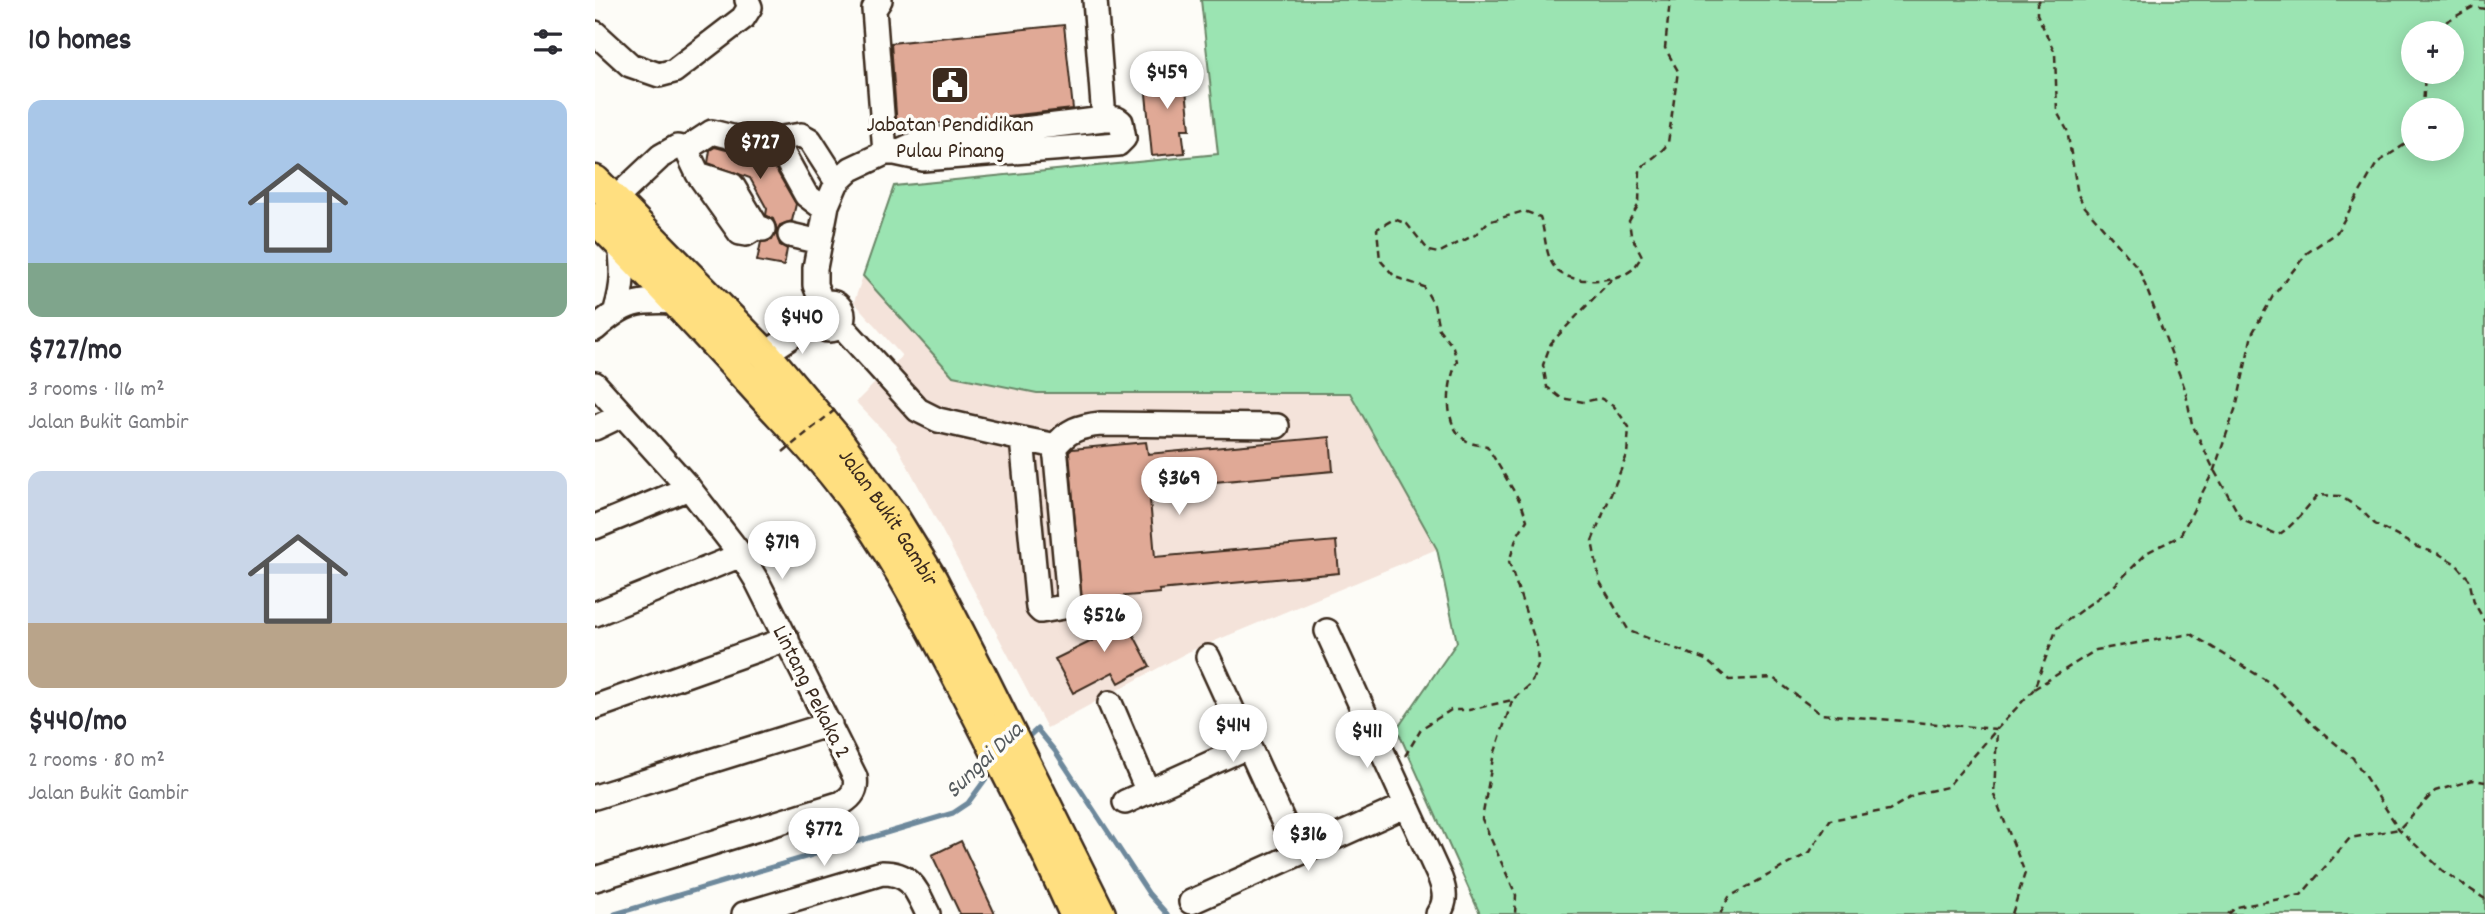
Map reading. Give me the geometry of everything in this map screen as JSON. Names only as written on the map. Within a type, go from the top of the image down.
[{"type":"main road","name":"Jalan Bukit Gambir","points":[[601,200],[620,243],[678,302],[843,485],[874,529],[998,732]]},
{"type":"main road","name":"Jalan Bukit Gambir","points":[[601,200],[765,354],[835,437],[895,520],[932,580],[998,732],[1021,777],[1100,914]]},
{"type":"main road","name":"Jalan Bukit Gambir","points":[[1021,777],[1075,914]]},
{"type":"street","points":[[595,33],[630,65],[659,75],[674,71],[743,18],[750,7],[747,0]]},
{"type":"street","points":[[880,0],[874,9],[890,153]]},
{"type":"street","points":[[819,312],[814,277],[826,209],[837,182],[851,169],[919,142],[1104,120],[1095,0]]},
{"type":"street","points":[[601,200],[661,156],[677,147],[686,149],[712,132],[752,142],[801,135],[810,140],[837,182]]},
{"type":"street","points":[[775,139],[806,195],[826,209]]},
{"type":"street","points":[[686,149],[698,174],[740,233],[746,234],[760,228]]},
{"type":"street","points":[[790,235],[820,242]]},
{"type":"street","points":[[616,310],[624,274],[620,243]]},
{"type":"street","points":[[595,328],[616,310],[648,300],[678,302]]},
{"type":"street","points":[[765,354],[834,302],[843,312],[840,324],[918,410],[938,420],[1047,444],[1054,448]]},
{"type":"street","name":"Lintang Pekaka 2","points":[[595,384],[689,488],[741,555],[787,639],[855,777],[854,792],[842,803],[595,879]]},
{"type":"street","points":[[595,428],[622,415]]},
{"type":"street","points":[[1022,439],[1037,601],[1041,611],[1064,607],[1069,600],[1054,448],[1063,435],[1085,425],[1101,424],[1277,426]]},
{"type":"street","points":[[595,527],[689,488]]},
{"type":"street","points":[[595,614],[741,555]]},
{"type":"street","points":[[1327,631],[1444,891],[1444,905],[1438,914]]},
{"type":"street","points":[[595,706],[787,639]]},
{"type":"street","points":[[1208,657],[1298,854]]},
{"type":"street","points":[[1110,704],[1148,792]]},
{"type":"street","points":[[595,797],[830,724]]},
{"type":"street","points":[[1125,802],[1249,746]]},
{"type":"street","points":[[1191,902],[1407,805]]},
{"type":"street","points":[[744,914],[882,873],[893,873],[913,884],[927,914]]},
{"type":"path","points":[[1389,766],[1405,756],[1422,728],[1451,710],[1469,710],[1512,700],[1531,684],[1538,665],[1537,646],[1531,624],[1520,600],[1509,562],[1517,536],[1527,520],[1525,513],[1487,446],[1469,442],[1452,425],[1449,401],[1451,376],[1457,361],[1453,347],[1440,329],[1434,305],[1424,287],[1395,277],[1380,260],[1377,229],[1394,219],[1407,224],[1429,251],[1438,253],[1475,235],[1488,222],[1524,211],[1539,217],[1544,227],[1546,250],[1555,268],[1566,277],[1590,281],[1613,278],[1632,270],[1642,256],[1631,235],[1629,221],[1639,204],[1640,169],[1668,143],[1678,71],[1665,48],[1670,0]]},
{"type":"path","points":[[2030,0],[2038,2],[2037,15],[2055,53],[2057,112],[2067,130],[2078,195],[2085,207],[2139,269],[2185,389],[2192,424],[2242,520],[2278,535],[2293,526],[2302,511],[2318,495],[2340,496],[2360,509],[2375,524],[2456,564],[2469,579],[2474,602],[2485,622]]},
{"type":"path","points":[[2447,21],[2473,7],[2485,9]]},
{"type":"path","points":[[2034,689],[2057,628],[2114,586],[2148,552],[2180,536],[2214,470],[2237,404],[2252,334],[2273,296],[2307,253],[2337,232],[2377,163],[2401,147]]},
{"type":"path","points":[[1613,278],[1551,343],[1543,365],[1547,387],[1561,398],[1584,402],[1599,398],[1613,405],[1629,427],[1627,455],[1592,541],[1599,582],[1629,631],[1706,660],[1729,680],[1773,678],[1821,714],[1997,729]]},
{"type":"path","points":[[783,453],[836,410]]},
{"type":"path","points":[[1720,914],[1729,897],[1810,852],[1830,820],[1889,810],[1916,794],[1947,787],[2034,689],[2096,650],[2191,634],[2272,684],[2310,722],[2353,758],[2399,829],[2443,872],[2485,899]]},
{"type":"path","points":[[1512,700],[1493,758],[1482,819],[1516,895],[1515,914]]},
{"type":"path","points":[[1997,729],[1994,795],[2025,873],[2012,914]]},
{"type":"path","points":[[2228,914],[2237,907],[2301,895],[2350,838],[2399,829],[2435,791],[2473,780],[2485,782]]},
{"type":"shaded area","points":[[894,186],[1350,392],[1437,549],[1188,652],[1047,728],[896,444],[856,402],[902,356],[854,302]]},
{"type":"green space","points":[[1201,0],[2485,0],[2485,914],[1480,914],[1397,729],[1457,642],[1437,549],[1350,393],[1037,393],[953,376],[863,276],[894,186],[1218,154]]},
{"type":"building","points":[[1064,25],[1073,109],[897,128],[891,43]]},
{"type":"building","points":[[1184,69],[1190,129],[1182,129],[1185,153],[1152,156],[1144,73]]},
{"type":"building","points":[[715,147],[749,156],[767,154],[796,204],[792,221],[780,225],[776,232],[773,219],[766,215],[767,209],[750,178],[708,163],[710,150]]},
{"type":"building","points":[[776,233],[780,245],[787,249],[784,266],[757,261],[761,242],[772,240]]},
{"type":"building","points":[[1330,437],[1333,471],[1149,488],[1155,557],[1336,541],[1339,573],[1159,590],[1160,593],[1114,597],[1117,603],[1082,606],[1069,452],[1072,449],[1146,442],[1148,454]]},
{"type":"building","points":[[1120,609],[1150,666],[1119,683],[1113,672],[1073,693],[1055,659],[1096,639],[1088,625]]},
{"type":"building","points":[[961,841],[995,914],[960,914],[932,855]]},
{"type":"waterway","name":"Sungai Dua","points":[[1024,741],[1037,729],[1055,751],[1149,894],[1167,914]]},
{"type":"waterway","name":"Sungai Dua","points":[[615,914],[953,813],[968,803],[993,769]]},
{"type":"place","name":"Jabatan Pendidikan Pulau Pinang","points":[[950,85]]}]
